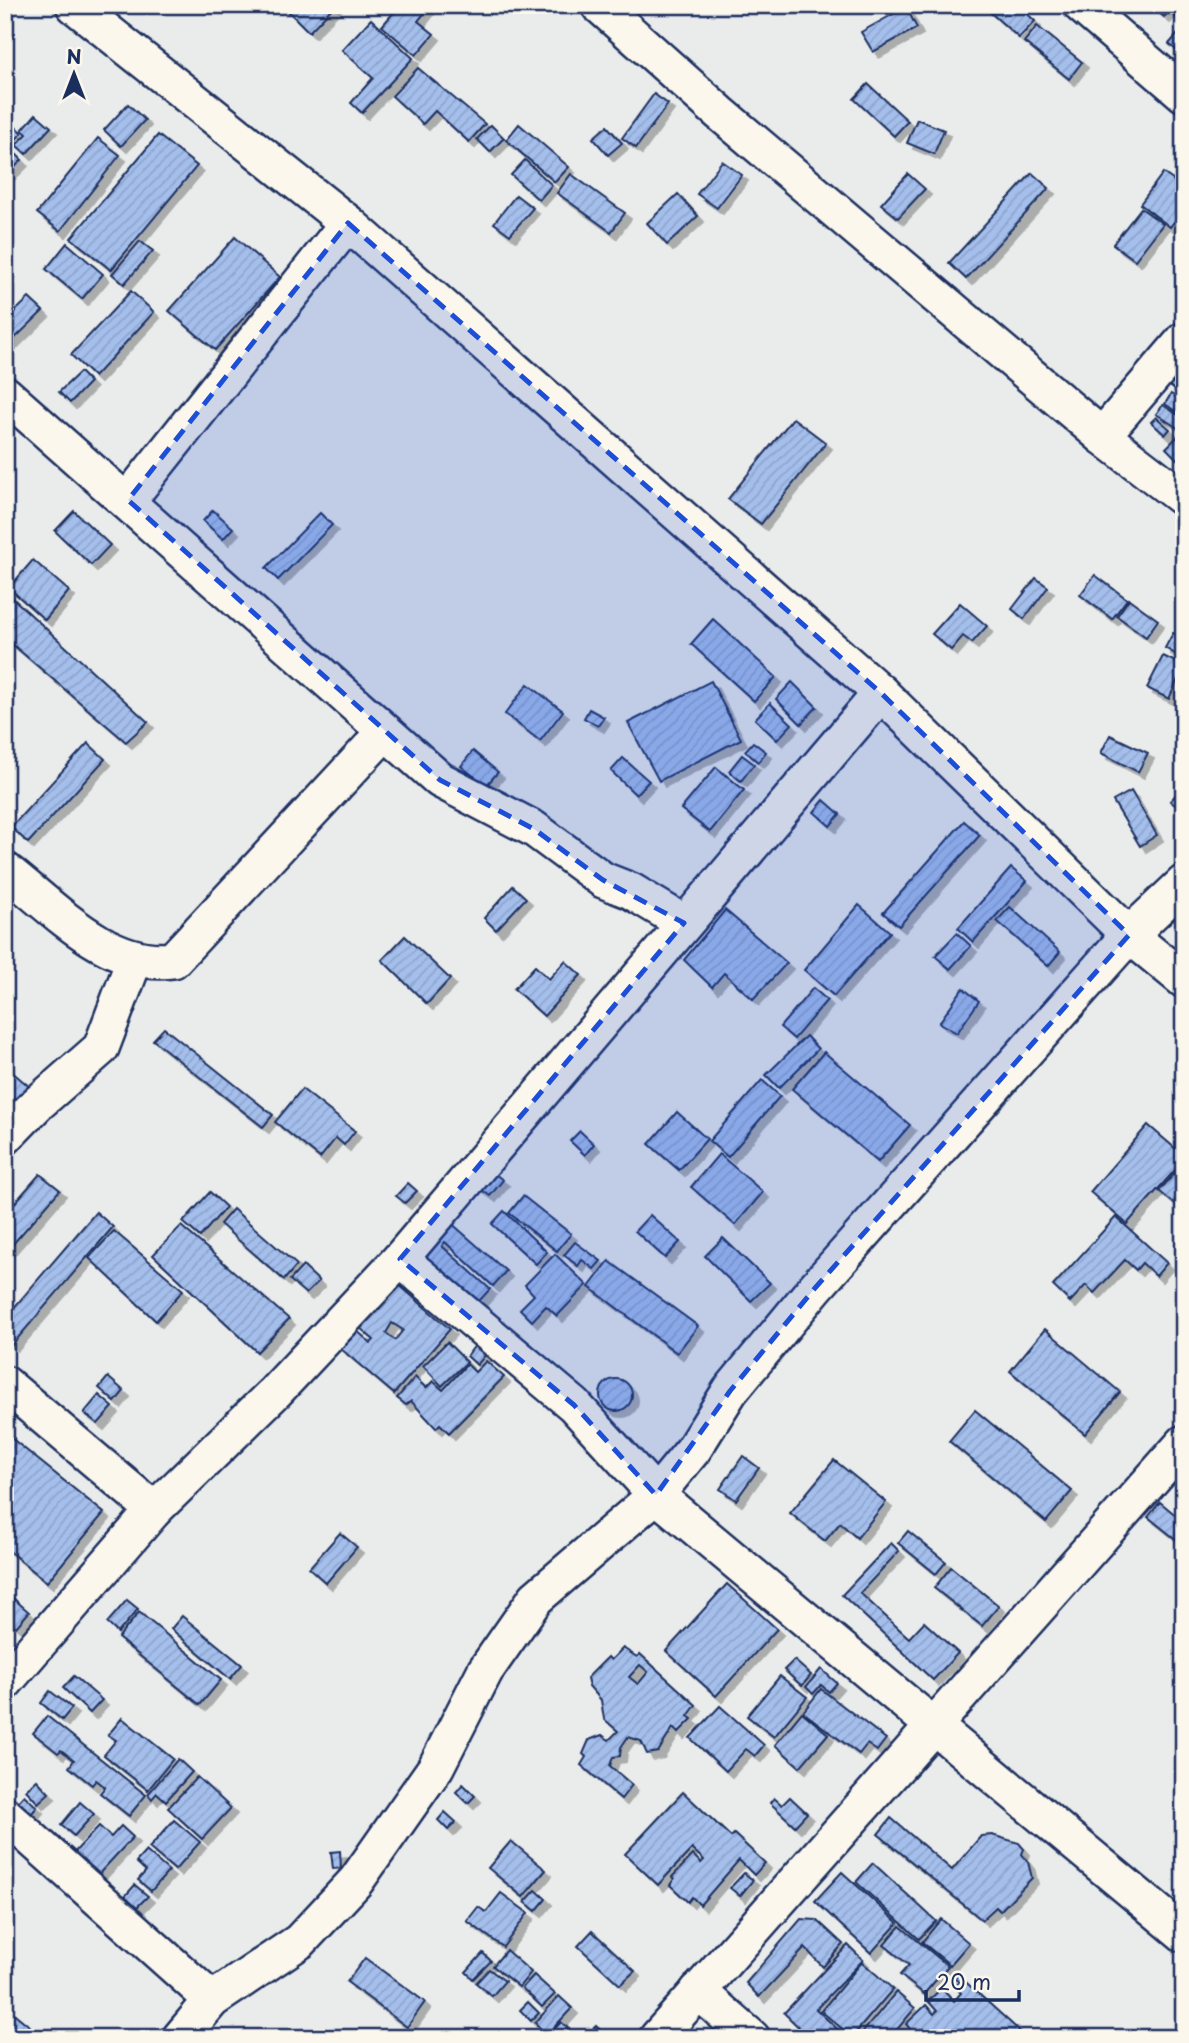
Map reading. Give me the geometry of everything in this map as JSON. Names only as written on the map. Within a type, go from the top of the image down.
[{"type":"street","points":[[74,5],[348,223],[881,693],[1129,935],[1184,980]]},
{"type":"street","points":[[599,5],[720,113],[1102,436],[1184,499]]},
{"type":"street","points":[[1081,5],[1184,94]]},
{"type":"street","points":[[128,500],[348,223]]},
{"type":"street","points":[[1102,436],[1184,340]]},
{"type":"street","points":[[5,394],[128,500],[440,780],[534,829],[603,880],[631,891],[684,923]]},
{"type":"street","points":[[5,1682],[154,1510],[275,1392],[400,1259],[881,693]]},
{"type":"street","points":[[5,870],[100,943],[135,958],[155,962],[173,960],[187,949],[385,732]]},
{"type":"street","points":[[180,2038],[212,2000],[300,1941],[356,1881],[436,1767],[485,1671],[530,1606],[555,1579],[656,1495],[693,1450],[730,1391],[815,1288],[1129,935],[1184,883]]},
{"type":"street","points":[[5,1137],[36,1105],[101,1048],[135,958]]},
{"type":"street","points":[[400,1259],[574,1405],[656,1495],[1184,1934]]},
{"type":"street","points":[[5,1384],[154,1510]]},
{"type":"street","points":[[657,2038],[1184,1443]]},
{"type":"street","points":[[5,1815],[212,2000]]},
{"type":"street","points":[[698,1991],[752,2038]]},
{"type":"highlighted area","points":[[348,223],[881,693],[1129,935],[815,1288],[730,1391],[656,1495],[574,1405],[400,1259],[684,923],[603,880],[534,829],[440,780],[128,500]]},
{"type":"building","points":[[282,5],[335,5],[309,32]]},
{"type":"building","points":[[400,5],[431,5],[418,21],[434,34],[416,55],[382,26]]},
{"type":"building","points":[[1018,5],[1035,21],[1019,38],[983,6]]},
{"type":"building","points":[[1150,5],[1184,5],[1184,24],[1169,12],[1164,17]]},
{"type":"building","points":[[906,7],[917,28],[873,52],[861,32]]},
{"type":"building","points":[[371,19],[413,58],[362,113],[351,103],[373,78],[342,50]]},
{"type":"building","points":[[1037,26],[1082,62],[1069,79],[1024,42]]},
{"type":"building","points":[[1184,27],[1184,57],[1169,44]]},
{"type":"building","points":[[418,68],[485,124],[469,142],[435,111],[423,124],[392,96]]},
{"type":"building","points":[[868,84],[908,121],[894,136],[854,99]]},
{"type":"building","points":[[654,94],[668,104],[636,148],[622,138]]},
{"type":"building","points":[[128,104],[145,120],[121,146],[104,130]]},
{"type":"building","points":[[36,114],[51,127],[26,154],[16,145],[27,134],[22,130]]},
{"type":"building","points":[[5,117],[22,133],[13,142],[5,136]]},
{"type":"building","points":[[917,119],[944,130],[934,154],[907,143]]},
{"type":"building","points":[[519,124],[569,167],[555,182],[506,140]]},
{"type":"building","points":[[491,125],[504,138],[490,152],[477,139]]},
{"type":"building","points":[[607,126],[622,143],[608,155],[593,138]]},
{"type":"building","points":[[158,135],[197,166],[111,270],[71,238]]},
{"type":"building","points":[[98,138],[120,155],[60,231],[37,213]]},
{"type":"building","points":[[5,143],[22,160],[5,177]]},
{"type":"building","points":[[525,160],[552,185],[539,200],[511,175]]},
{"type":"building","points":[[722,161],[742,175],[717,208],[697,194]]},
{"type":"building","points":[[1032,173],[1049,188],[966,279],[949,263]]},
{"type":"building","points":[[1163,173],[1184,188],[1184,209],[1170,227],[1140,204]]},
{"type":"building","points":[[571,174],[625,213],[611,232],[557,193]]},
{"type":"building","points":[[908,174],[925,189],[898,218],[881,204]]},
{"type":"building","points":[[678,194],[698,216],[667,245],[647,223]]},
{"type":"building","points":[[516,195],[533,208],[510,235],[494,223]]},
{"type":"building","points":[[1141,208],[1163,224],[1135,260],[1113,244]]},
{"type":"building","points":[[235,237],[280,277],[215,350],[169,311]]},
{"type":"building","points":[[140,241],[153,251],[124,284],[112,274]]},
{"type":"building","points":[[67,243],[103,274],[82,299],[46,269]]},
{"type":"building","points":[[131,291],[154,312],[94,377],[71,355]]},
{"type":"building","points":[[29,298],[43,311],[5,348],[5,321]]},
{"type":"building","points":[[1177,371],[1184,376],[1184,396],[1168,385]]},
{"type":"building","points":[[80,372],[90,382],[70,403],[59,392]]},
{"type":"building","points":[[1171,394],[1184,402],[1184,417],[1165,404]]},
{"type":"building","points":[[1163,405],[1184,419],[1184,432],[1156,414]]},
{"type":"building","points":[[1156,417],[1170,429],[1165,435],[1151,422]]},
{"type":"building","points":[[793,418],[826,443],[761,524],[728,499]]},
{"type":"building","points":[[1180,434],[1184,437],[1184,466],[1166,448]]},
{"type":"building","points":[[213,510],[233,528],[223,539],[203,521]]},
{"type":"building","points":[[74,511],[110,545],[91,565],[55,531]]},
{"type":"building","points":[[320,513],[332,525],[278,580],[266,568]]},
{"type":"building","points":[[33,560],[69,591],[45,620],[9,588]]},
{"type":"building","points":[[1095,575],[1127,599],[1112,619],[1080,595]]},
{"type":"building","points":[[1036,578],[1048,587],[1024,619],[1012,609]]},
{"type":"building","points":[[5,591],[148,722],[126,742],[5,638]]},
{"type":"building","points":[[1129,599],[1158,620],[1146,637],[1117,616]]},
{"type":"building","points":[[960,603],[987,626],[972,643],[963,636],[951,650],[932,634]]},
{"type":"building","points":[[713,619],[776,677],[754,701],[691,644]]},
{"type":"building","points":[[1173,633],[1184,639],[1184,659],[1165,648]]},
{"type":"building","points":[[1163,656],[1184,666],[1169,699],[1147,688]]},
{"type":"building","points":[[711,681],[741,739],[659,781],[628,723]]},
{"type":"building","points":[[792,682],[817,707],[801,724],[776,699]]},
{"type":"building","points":[[528,684],[563,711],[540,741],[505,714]]},
{"type":"building","points":[[770,703],[792,724],[777,740],[755,719]]},
{"type":"building","points":[[589,709],[604,717],[598,726],[584,718]]},
{"type":"building","points":[[1110,735],[1148,753],[1138,772],[1101,753]]},
{"type":"building","points":[[753,742],[766,752],[758,762],[745,751]]},
{"type":"building","points":[[88,743],[105,759],[28,843],[11,827]]},
{"type":"building","points":[[473,751],[498,772],[486,786],[461,766]]},
{"type":"building","points":[[742,755],[754,764],[741,781],[729,771]]},
{"type":"building","points":[[623,758],[649,781],[636,795],[611,771]]},
{"type":"building","points":[[716,767],[744,790],[710,832],[681,809]]},
{"type":"building","points":[[1182,788],[1184,804],[1180,809],[1170,801]]},
{"type":"building","points":[[1131,791],[1157,835],[1140,846],[1113,801]]},
{"type":"building","points":[[824,800],[840,814],[830,826],[814,812]]},
{"type":"building","points":[[964,821],[980,835],[899,926],[883,913]]},
{"type":"building","points":[[1011,868],[1027,881],[973,942],[958,928]]},
{"type":"building","points":[[513,886],[526,898],[496,930],[484,918]]},
{"type":"building","points":[[859,905],[890,932],[834,996],[804,970]]},
{"type":"building","points":[[1010,907],[1060,952],[1048,966],[997,921]]},
{"type":"building","points":[[725,910],[787,963],[753,999],[724,973],[712,987],[684,960]]},
{"type":"building","points":[[957,933],[971,946],[950,969],[935,956]]},
{"type":"building","points":[[405,936],[450,979],[427,1004],[382,960]]},
{"type":"building","points":[[565,961],[581,975],[544,1016],[514,989],[535,966],[549,979]]},
{"type":"building","points":[[813,988],[827,1000],[794,1039],[780,1027]]},
{"type":"building","points":[[963,988],[979,1001],[957,1033],[939,1023]]},
{"type":"building","points":[[164,1028],[273,1115],[263,1127],[153,1040]]},
{"type":"building","points":[[806,1036],[818,1049],[779,1088],[766,1075]]},
{"type":"building","points":[[824,1052],[910,1125],[878,1162],[792,1089]]},
{"type":"building","points":[[5,1066],[30,1087],[18,1101],[5,1091]]},
{"type":"building","points":[[762,1080],[780,1096],[728,1157],[709,1141]]},
{"type":"building","points":[[302,1089],[355,1131],[344,1145],[336,1138],[320,1158],[275,1122]]},
{"type":"building","points":[[677,1112],[707,1139],[679,1170],[649,1144]]},
{"type":"building","points":[[1148,1125],[1184,1156],[1184,1160],[1127,1224],[1090,1192]]},
{"type":"building","points":[[580,1131],[594,1144],[585,1155],[570,1141]]},
{"type":"building","points":[[719,1154],[763,1192],[735,1225],[691,1187]]},
{"type":"building","points":[[1184,1163],[1184,1192],[1173,1203],[1159,1191]]},
{"type":"building","points":[[492,1172],[503,1180],[490,1196],[479,1188]]},
{"type":"building","points":[[40,1174],[60,1190],[5,1253],[5,1214]]},
{"type":"building","points":[[408,1183],[417,1191],[405,1203],[396,1196]]},
{"type":"building","points":[[210,1192],[226,1207],[200,1237],[183,1222]]},
{"type":"building","points":[[523,1196],[571,1234],[557,1251],[509,1213]]},
{"type":"building","points":[[233,1209],[297,1265],[284,1280],[220,1224]]},
{"type":"building","points":[[504,1211],[547,1252],[536,1264],[492,1224]]},
{"type":"building","points":[[96,1212],[113,1227],[12,1345],[5,1340],[5,1318]]},
{"type":"building","points":[[650,1215],[680,1242],[665,1258],[635,1231]]},
{"type":"building","points":[[1116,1217],[1167,1263],[1156,1276],[1142,1263],[1136,1270],[1125,1260],[1094,1293],[1086,1285],[1070,1302],[1053,1286]]},
{"type":"building","points":[[449,1221],[506,1271],[493,1286],[445,1242],[442,1246],[490,1289],[469,1312],[419,1254]]},
{"type":"building","points":[[181,1226],[289,1319],[257,1352],[153,1255]]},
{"type":"building","points":[[114,1231],[183,1290],[156,1321],[89,1258]]},
{"type":"building","points":[[723,1238],[770,1283],[751,1301],[705,1256]]},
{"type":"building","points":[[575,1242],[601,1261],[594,1269],[582,1260],[578,1266],[564,1255]]},
{"type":"building","points":[[555,1254],[587,1285],[557,1316],[546,1306],[532,1321],[520,1309],[534,1295],[525,1285]]},
{"type":"building","points":[[609,1261],[698,1326],[677,1353],[589,1287]]},
{"type":"building","points":[[303,1266],[319,1281],[306,1294],[290,1280]]},
{"type":"building","points":[[398,1284],[450,1329],[394,1394],[341,1349],[357,1331],[371,1343],[374,1340],[360,1328]],"holes":[[[392,1323],[403,1330],[395,1340],[386,1333]]]},
{"type":"building","points":[[1045,1329],[1120,1392],[1085,1434],[1010,1371]]},
{"type":"building","points":[[447,1342],[467,1362],[442,1386],[423,1366]]},
{"type":"building","points":[[476,1344],[487,1353],[477,1365],[467,1356]]},
{"type":"building","points":[[486,1361],[504,1377],[449,1433],[440,1424],[436,1428],[411,1401],[406,1405],[397,1398],[415,1377],[426,1388],[433,1381],[443,1390],[467,1364],[475,1372]]},
{"type":"building","points":[[108,1377],[124,1391],[115,1402],[99,1388]]},
{"type":"building","points":[[616,1379],[627,1384],[632,1395],[627,1406],[616,1411],[605,1406],[600,1395],[605,1384]]},
{"type":"building","points":[[99,1395],[113,1407],[98,1424],[84,1413]]},
{"type":"building","points":[[975,1410],[1072,1491],[1046,1522],[949,1441]]},
{"type":"building","points":[[5,1433],[104,1513],[47,1582],[5,1548]]},
{"type":"building","points":[[743,1456],[759,1468],[736,1500],[720,1489]]},
{"type":"building","points":[[834,1460],[886,1502],[857,1538],[840,1523],[825,1541],[790,1513]]},
{"type":"building","points":[[1160,1502],[1184,1522],[1184,1533],[1178,1541],[1148,1517]]},
{"type":"building","points":[[908,1531],[946,1562],[936,1574],[898,1543]]},
{"type":"building","points":[[340,1533],[357,1547],[326,1583],[309,1568]]},
{"type":"building","points":[[891,1543],[899,1551],[860,1593],[909,1638],[924,1622],[958,1653],[933,1680],[842,1595]]},
{"type":"building","points":[[951,1567],[999,1606],[982,1626],[934,1588]]},
{"type":"building","points":[[727,1584],[777,1629],[716,1696],[666,1651]]},
{"type":"building","points":[[5,1591],[29,1612],[16,1627],[5,1617]]},
{"type":"building","points":[[127,1600],[138,1609],[118,1633],[107,1623]]},
{"type":"building","points":[[139,1612],[221,1680],[200,1705],[118,1638]]},
{"type":"building","points":[[182,1616],[242,1665],[230,1679],[171,1629]]},
{"type":"building","points":[[623,1648],[637,1657],[640,1654],[696,1705],[688,1716],[692,1719],[678,1733],[673,1728],[658,1752],[647,1754],[641,1741],[628,1737],[621,1747],[620,1756],[613,1757],[610,1766],[632,1785],[621,1799],[581,1765],[586,1757],[583,1754],[589,1740],[602,1735],[609,1740],[618,1731],[604,1719],[601,1700],[589,1686],[587,1678],[608,1657],[611,1660]],"holes":[[[640,1665],[648,1672],[638,1684],[629,1677]]]},
{"type":"building","points":[[794,1660],[811,1675],[802,1686],[784,1670]]},
{"type":"building","points":[[821,1669],[837,1683],[829,1692],[821,1685],[813,1694],[806,1687]]},
{"type":"building","points":[[74,1676],[102,1700],[90,1713],[63,1688]]},
{"type":"building","points":[[780,1676],[807,1697],[774,1737],[747,1716]]},
{"type":"building","points":[[821,1689],[886,1739],[877,1751],[867,1744],[859,1754],[803,1712]]},
{"type":"building","points":[[50,1691],[72,1708],[62,1720],[41,1703]]},
{"type":"building","points":[[720,1706],[764,1745],[755,1756],[746,1749],[726,1771],[690,1738]]},
{"type":"building","points":[[802,1712],[828,1734],[800,1767],[775,1745]]},
{"type":"building","points":[[47,1716],[146,1795],[129,1816],[100,1793],[105,1787],[96,1780],[92,1785],[69,1767],[74,1760],[61,1750],[58,1753],[33,1733]]},
{"type":"building","points":[[122,1718],[173,1759],[148,1790],[104,1755],[116,1740],[108,1735]]},
{"type":"building","points":[[178,1759],[192,1772],[166,1801],[157,1793],[152,1799],[148,1794]]},
{"type":"building","points":[[197,1777],[231,1808],[202,1839],[168,1808]]},
{"type":"building","points":[[37,1780],[49,1793],[38,1803],[26,1790]]},
{"type":"building","points":[[463,1784],[475,1796],[468,1803],[456,1792]]},
{"type":"building","points":[[683,1792],[731,1837],[734,1834],[765,1863],[754,1875],[739,1860],[700,1905],[692,1897],[688,1902],[670,1885],[674,1879],[672,1877],[693,1855],[701,1863],[704,1860],[692,1849],[658,1885],[625,1854]]},
{"type":"building","points":[[24,1795],[37,1807],[28,1818],[14,1806]]},
{"type":"building","points":[[790,1797],[807,1813],[795,1826],[770,1803],[774,1798],[782,1805]]},
{"type":"building","points":[[80,1802],[94,1814],[74,1836],[61,1825]]},
{"type":"building","points":[[445,1812],[456,1822],[448,1830],[438,1820]]},
{"type":"building","points":[[891,1818],[952,1870],[981,1836],[992,1835],[1019,1843],[1024,1849],[1022,1854],[1028,1862],[1032,1878],[1000,1911],[996,1907],[982,1920],[878,1834]]},
{"type":"building","points":[[174,1820],[200,1842],[175,1870],[149,1848]]},
{"type":"building","points":[[99,1826],[111,1837],[121,1826],[133,1837],[95,1878],[71,1856]]},
{"type":"building","points":[[511,1841],[546,1870],[523,1897],[488,1868]]},
{"type":"building","points":[[146,1851],[169,1871],[151,1891],[138,1880],[146,1871],[136,1862]]},
{"type":"building","points":[[340,1851],[341,1868],[333,1869],[331,1852]]},
{"type":"building","points":[[873,1863],[936,1921],[919,1939],[856,1882]]},
{"type":"building","points":[[842,1872],[898,1923],[871,1953],[815,1901]]},
{"type":"building","points":[[744,1873],[753,1880],[740,1896],[730,1888]]},
{"type":"building","points":[[135,1885],[148,1896],[137,1907],[125,1896]]},
{"type":"building","points":[[536,1890],[546,1899],[536,1911],[525,1902]]},
{"type":"building","points":[[501,1893],[528,1913],[503,1947],[467,1921],[478,1907],[486,1912]]},
{"type":"building","points":[[801,1919],[817,1920],[843,1944],[823,1967],[805,1948],[759,1997],[746,1983]]},
{"type":"building","points":[[941,1919],[969,1943],[950,1965],[922,1942]]},
{"type":"building","points":[[900,1926],[948,1966],[924,1994],[900,1975],[909,1965],[884,1945]]},
{"type":"building","points":[[592,1931],[635,1971],[620,1985],[578,1946]]},
{"type":"building","points":[[848,1945],[863,1960],[816,2009],[847,2038],[810,2038],[784,2013]]},
{"type":"building","points":[[506,1950],[531,1972],[519,1987],[493,1966]]},
{"type":"building","points":[[483,1953],[491,1961],[473,1979],[466,1972]]},
{"type":"building","points":[[365,1958],[425,2002],[407,2027],[347,1982]]},
{"type":"building","points":[[862,1962],[893,1989],[852,2037],[821,2011]]},
{"type":"building","points":[[489,1969],[505,1981],[492,1996],[476,1983]]},
{"type":"building","points":[[534,1975],[555,1994],[542,2007],[522,1988]]},
{"type":"building","points":[[958,1975],[1024,2035],[1021,2038],[900,2038],[911,2030],[906,2024],[926,2005],[934,2014],[937,2011],[928,2001],[942,1988],[954,2001],[961,1993],[954,1986],[959,1982],[954,1978]]},
{"type":"building","points":[[896,1992],[915,2008],[890,2038],[858,2038]]},
{"type":"building","points":[[559,1996],[572,2008],[547,2035],[535,2023]]},
{"type":"building","points":[[528,2002],[539,2013],[531,2021],[520,2010]]},
{"type":"building","points":[[5,2006],[44,2038],[5,2038]]},
{"type":"building","points":[[561,2022],[579,2038],[552,2038],[549,2035]]},
{"type":"building","points":[[596,2026],[609,2038],[587,2035]]}]
